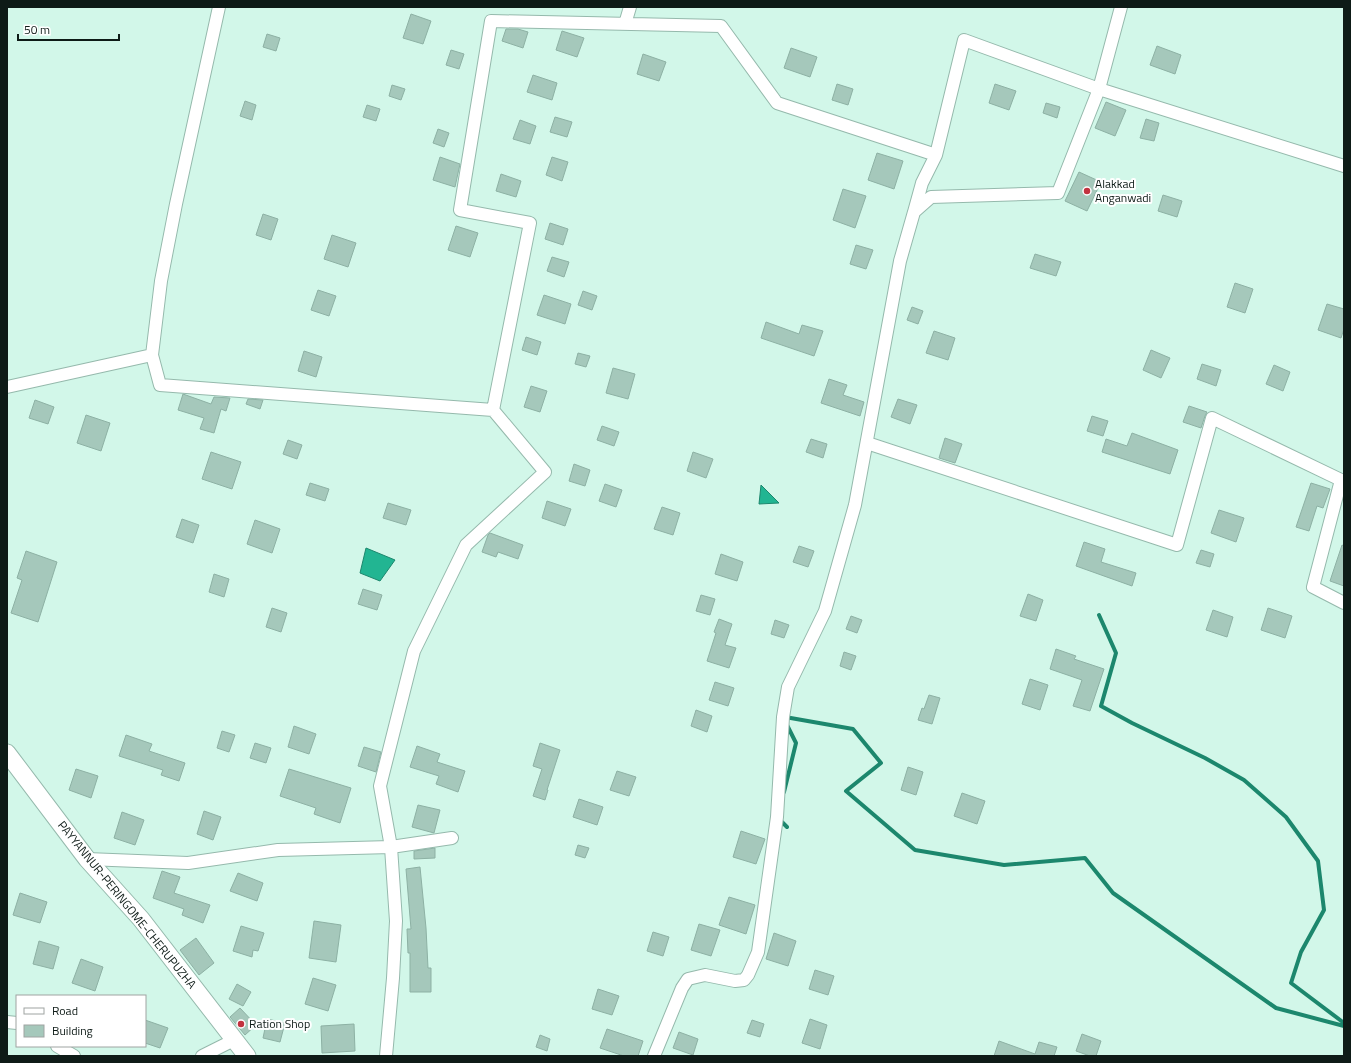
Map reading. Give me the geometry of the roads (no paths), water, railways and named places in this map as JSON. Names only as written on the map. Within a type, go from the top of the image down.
[{"type":"main road","name":"PAYYANNUR-PERINGOME-CHERUPUZHA","points":[[7,753],[87,859],[140,919],[247,1056]]},
{"type":"street","points":[[219,7],[176,204],[161,281],[152,355],[160,385],[493,410],[545,472],[466,545],[414,651],[380,786],[391,848],[396,921],[393,978],[386,1056]]},
{"type":"street","points":[[625,24],[630,7]]},
{"type":"street","points":[[914,212],[931,198],[1058,193],[1099,89],[1122,7]]},
{"type":"street","points":[[493,410],[530,224],[460,210],[491,21],[721,26],[777,103],[936,155]]},
{"type":"street","points":[[654,1056],[682,988],[688,979],[705,975],[735,981],[744,980],[748,975],[758,952],[777,817],[783,717],[788,687],[825,611],[855,505],[900,261],[922,183],[936,155],[964,40],[1099,89],[1344,166]]},
{"type":"street","points":[[7,387],[152,355]]},
{"type":"street","points":[[867,443],[1177,545],[1212,418],[1341,480],[1313,587],[1344,603]]},
{"type":"street","points":[[87,859],[188,863],[278,850],[391,848],[452,838]]},
{"type":"street","points":[[202,1056],[234,1040]]},
{"type":"street","points":[[58,1047],[74,1056]]},
{"type":"waterway","points":[[1099,615],[1116,653],[1101,706],[1132,723],[1205,758],[1244,780],[1286,817],[1318,861],[1324,910],[1301,952],[1291,983],[1344,1023]]},
{"type":"waterway","points":[[785,717],[853,729],[881,763],[846,791],[915,850],[1004,865],[1085,858],[1113,893],[1276,1008],[1344,1026]]},
{"type":"waterway","points":[[784,792],[796,743],[786,723]]},
{"type":"waterway","points":[[780,820],[787,827]]},
{"type":"place","name":"Alakkad Anganwadi","points":[[1087,191]]},
{"type":"place","name":"Ration Shop","points":[[241,1024]]}]
